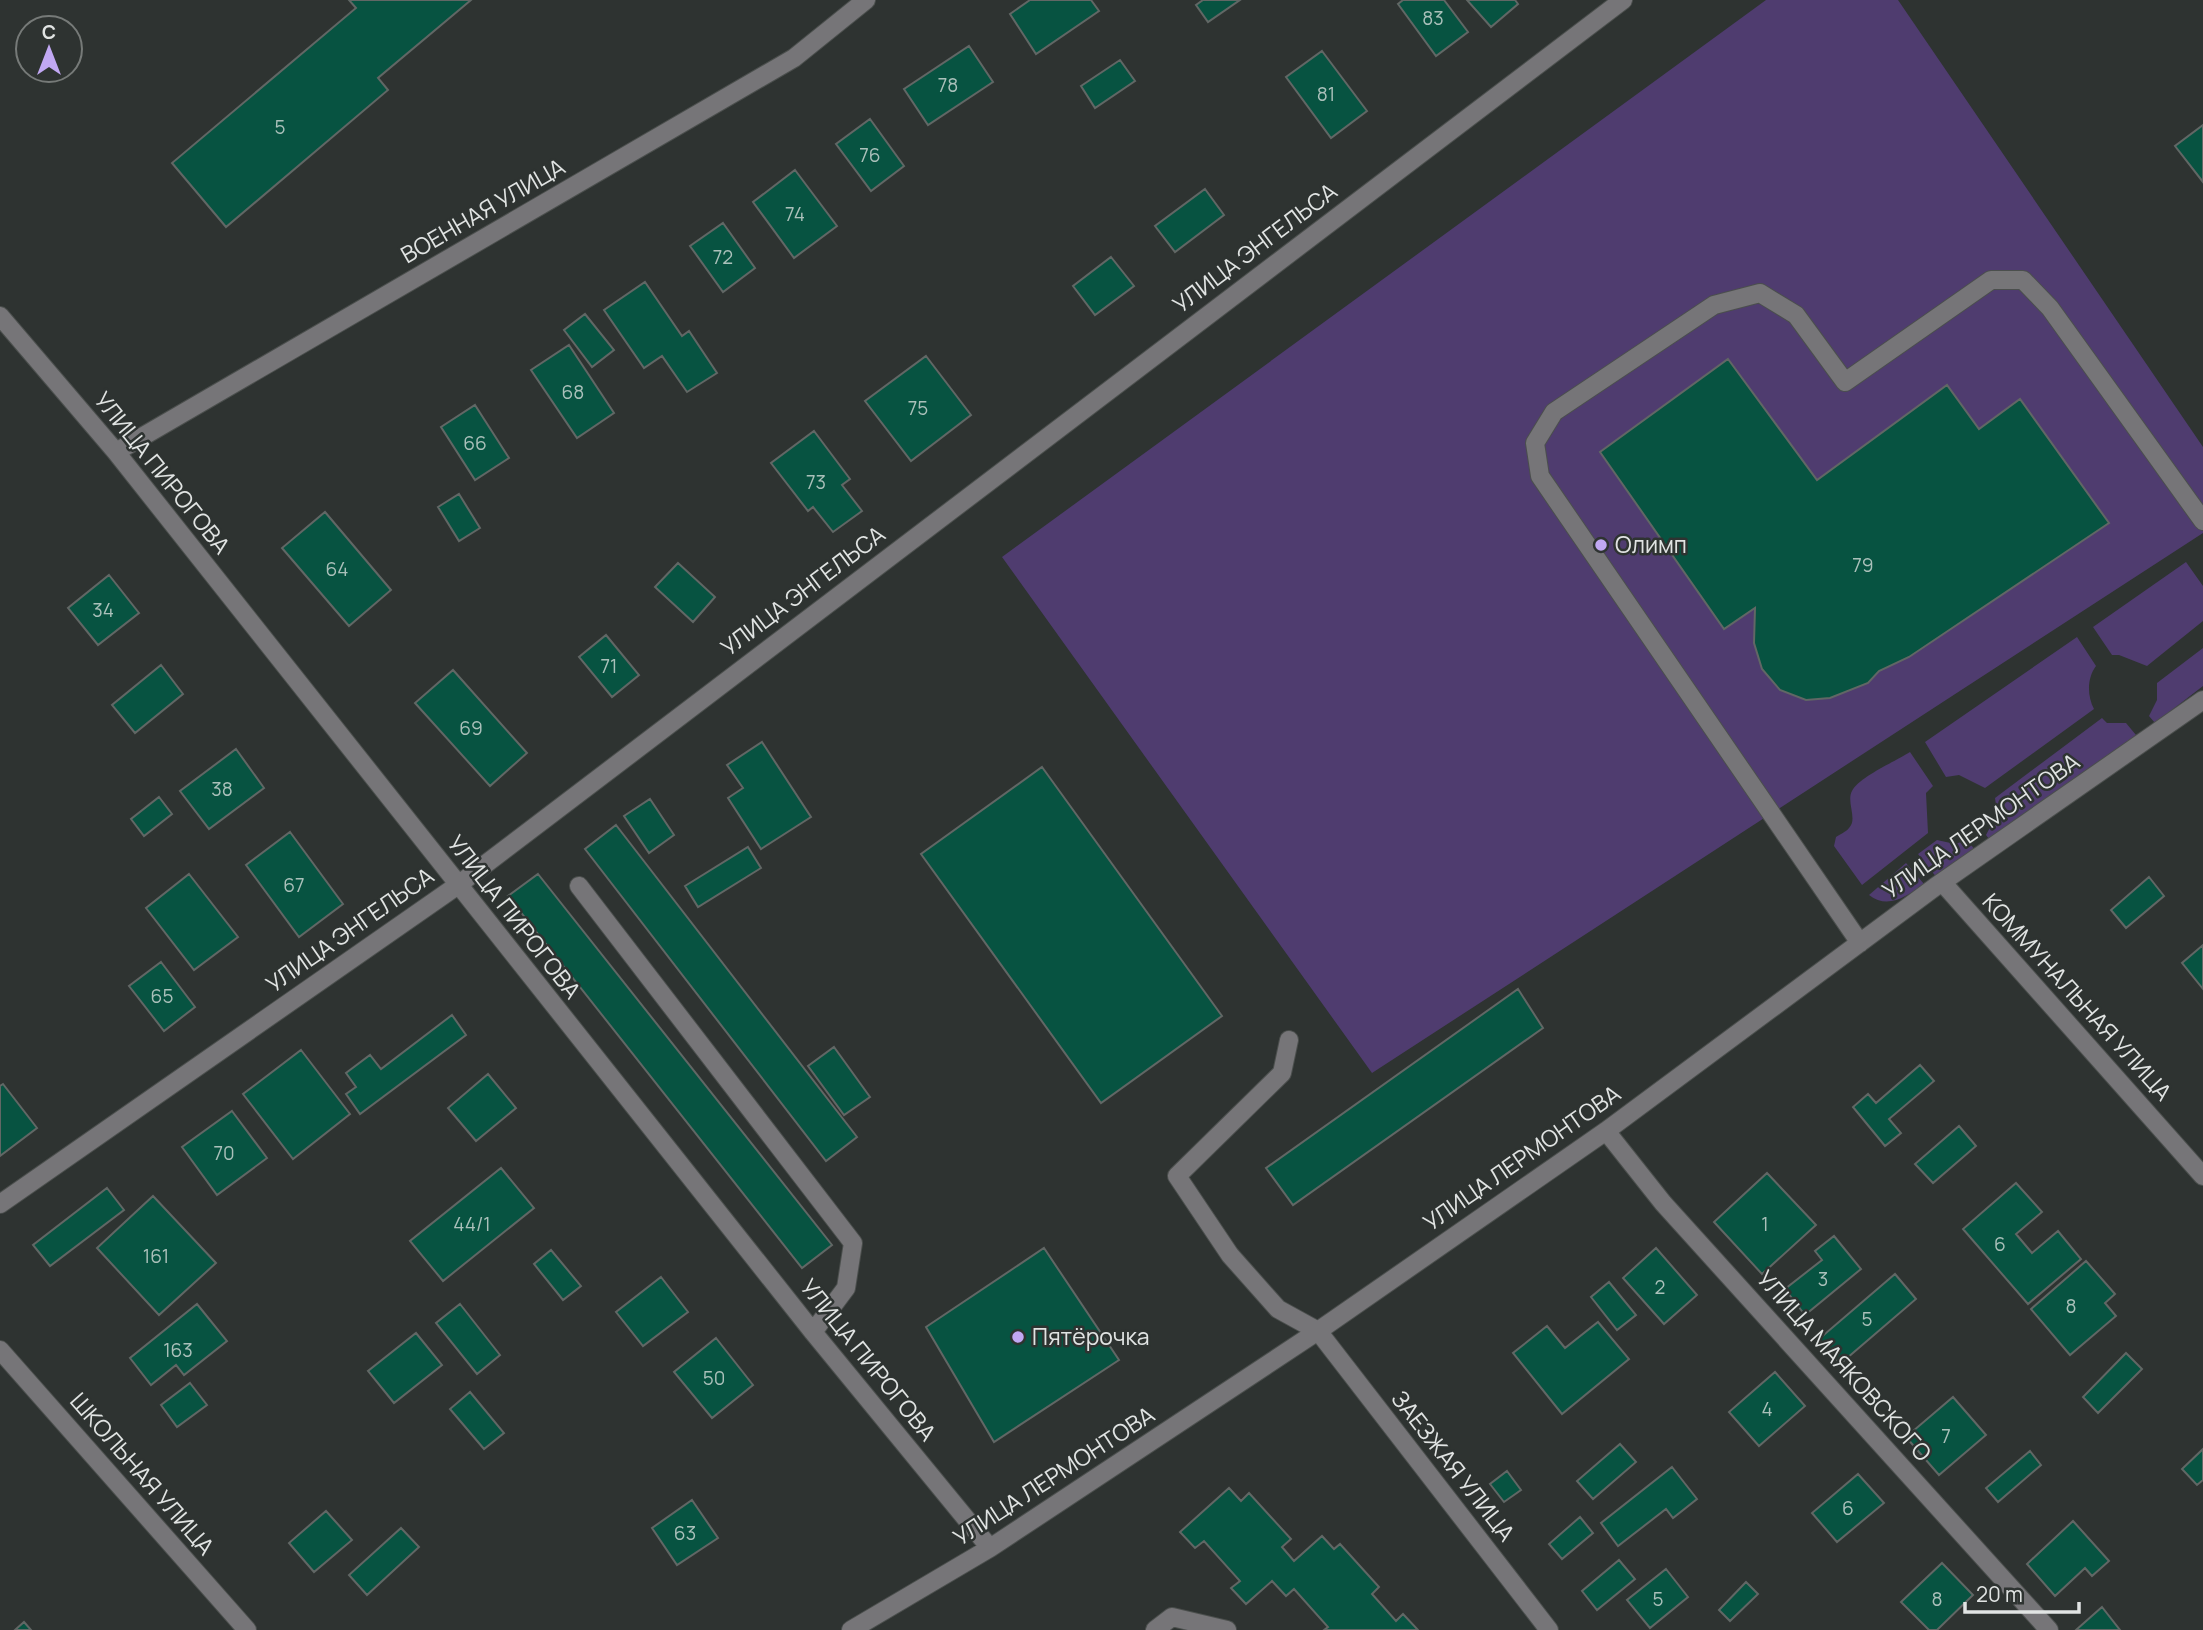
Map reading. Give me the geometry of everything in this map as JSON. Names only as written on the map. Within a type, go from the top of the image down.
[{"type":"street","name":"ВОЕННАЯ УЛИЦА","points":[[116,452],[794,58],[866,0]]},
{"type":"street","name":"УЛИЦА ЭНГЕЛЬСА","points":[[0,1204],[458,885],[1623,0]]},
{"type":"street","points":[[1860,943],[1540,477],[1535,443],[1554,412],[1714,305],[1760,293],[1796,316],[1845,382],[1991,281],[2022,280],[2050,308],[2203,521]]},
{"type":"street","name":"УЛИЦА ПИРОГОВА","points":[[0,316],[116,452],[813,1332],[990,1548]]},
{"type":"street","name":"УЛИЦА ЛЕРМОНТОВА","points":[[851,1630],[990,1548],[1318,1331],[1606,1131],[1942,882],[2203,700]]},
{"type":"street","name":"КОММУНАЛЬНАЯ УЛИЦА","points":[[1942,882],[2203,1176]]},
{"type":"street","points":[[579,886],[853,1243],[846,1288],[813,1332]]},
{"type":"street","points":[[1289,1040],[1282,1073],[1177,1176],[1230,1255],[1278,1309],[1318,1331]]},
{"type":"street","name":"УЛИЦА МАЯКОВСКОГО","points":[[1606,1131],[1663,1203],[2049,1630]]},
{"type":"street","name":"ЗАЕЗЖАЯ УЛИЦА","points":[[1318,1331],[1549,1630]]},
{"type":"street","name":"ШКОЛЬНАЯ УЛИЦА","points":[[0,1350],[247,1630]]},
{"type":"street","points":[[1155,1630],[1172,1617],[1227,1630]]},
{"type":"shaded area","name":"Олимп","points":[[1766,0],[1898,0],[2203,447],[2203,533],[1372,1073],[1002,557]]},
{"type":"shaded area","points":[[2186,562],[2203,586],[2203,621],[2147,666],[2112,655],[2093,627]]},
{"type":"shaded area","points":[[2077,637],[2096,666],[2089,687],[2094,709],[1985,788],[1959,775],[1946,777],[1925,742]]},
{"type":"shaded area","points":[[2203,648],[2203,686],[2155,723],[2149,716],[2157,700],[2157,683]]},
{"type":"shaded area","points":[[2102,718],[2107,723],[2126,723],[2136,735],[1992,843],[1986,835],[1993,822],[1995,798]]},
{"type":"shaded area","points":[[1910,752],[1933,786],[1926,793],[1928,833],[1862,885],[1834,846],[1836,837],[1851,824],[1852,791],[1870,775]]},
{"type":"shaded area","points":[[1937,840],[1955,844],[1967,840],[1976,851],[1937,878],[1918,854]]},
{"type":"shaded area","points":[[1906,863],[1924,884],[1897,900],[1883,901],[1869,895]]},
{"type":"building","points":[[349,0],[471,0],[378,78],[388,90],[226,227],[172,163],[356,8]]},
{"type":"building","points":[[1030,0],[1091,0],[1099,11],[1036,54],[1010,14]]},
{"type":"building","points":[[1203,0],[1240,0],[1208,22],[1196,5]]},
{"type":"building","points":[[1403,0],[1444,0],[1468,32],[1436,56],[1398,4]]},
{"type":"building","points":[[1467,0],[1515,0],[1518,4],[1491,27]]},
{"type":"building","points":[[969,46],[993,82],[928,125],[904,89]]},
{"type":"building","points":[[1322,51],[1367,111],[1331,138],[1286,77]]},
{"type":"building","points":[[1120,60],[1135,81],[1095,108],[1081,86]]},
{"type":"building","points":[[870,119],[904,166],[871,191],[836,144]]},
{"type":"building","points":[[2203,125],[2203,182],[2175,146]]},
{"type":"building","points":[[795,170],[837,226],[794,258],[753,202]]},
{"type":"building","points":[[1205,189],[1224,215],[1175,252],[1155,226]]},
{"type":"building","points":[[723,223],[755,268],[723,292],[690,246]]},
{"type":"building","points":[[1111,257],[1134,286],[1095,315],[1073,286]]},
{"type":"building","points":[[645,282],[682,336],[689,331],[717,373],[687,392],[662,356],[644,368],[604,310]]},
{"type":"building","points":[[585,314],[614,350],[592,367],[564,330]]},
{"type":"building","points":[[569,345],[614,413],[577,438],[531,370]]},
{"type":"building","points":[[926,356],[971,415],[911,461],[865,401]]},
{"type":"building","points":[[1728,359],[1817,480],[1947,385],[1979,429],[2020,399],[2109,523],[1909,657],[1879,671],[1868,683],[1830,698],[1806,700],[1780,690],[1762,669],[1754,643],[1755,608],[1724,629],[1600,452]]},
{"type":"building","points":[[475,405],[509,458],[475,480],[441,427]]},
{"type":"building","points":[[814,431],[850,479],[842,485],[862,511],[833,532],[813,507],[808,511],[771,463]]},
{"type":"building","points":[[459,494],[480,528],[459,541],[438,507]]},
{"type":"building","points":[[325,512],[391,590],[349,626],[282,548]]},
{"type":"building","points":[[678,563],[715,597],[693,622],[655,587]]},
{"type":"building","points":[[109,575],[139,613],[98,645],[68,608]]},
{"type":"building","points":[[606,635],[639,675],[612,697],[579,657]]},
{"type":"building","points":[[161,665],[183,694],[135,733],[112,705]]},
{"type":"building","points":[[453,670],[527,753],[490,786],[415,703]]},
{"type":"building","points":[[762,742],[811,817],[761,849],[728,798],[743,788],[727,765]]},
{"type":"building","points":[[236,749],[264,788],[209,829],[180,791]]},
{"type":"building","points":[[1042,767],[1222,1016],[1101,1103],[921,854]]},
{"type":"building","points":[[159,797],[172,814],[144,836],[131,819]]},
{"type":"building","points":[[650,799],[674,835],[649,853],[624,816]]},
{"type":"building","points":[[616,825],[857,1137],[826,1161],[585,849]]},
{"type":"building","points":[[290,832],[343,904],[299,937],[246,865]]},
{"type":"building","points":[[748,847],[761,868],[698,907],[685,886]]},
{"type":"building","points":[[189,874],[238,937],[194,970],[146,908]]},
{"type":"building","points":[[538,874],[832,1245],[802,1268],[508,896]]},
{"type":"building","points":[[2149,877],[2164,896],[2126,928],[2111,910]]},
{"type":"building","points":[[2203,945],[2203,989],[2182,963]]},
{"type":"building","points":[[161,962],[195,1007],[164,1031],[129,986]]},
{"type":"building","points":[[1518,989],[1543,1028],[1293,1205],[1266,1168]]},
{"type":"building","points":[[452,1015],[466,1035],[360,1114],[346,1094],[356,1087],[346,1073],[370,1055],[381,1069]]},
{"type":"building","points":[[834,1047],[870,1097],[844,1115],[808,1066]]},
{"type":"building","points":[[301,1050],[350,1114],[293,1159],[243,1094]]},
{"type":"building","points":[[1920,1065],[1934,1081],[1889,1119],[1901,1133],[1885,1146],[1853,1107],[1868,1094],[1876,1103]]},
{"type":"building","points":[[488,1074],[516,1108],[476,1141],[448,1108]]},
{"type":"building","points":[[3,1084],[37,1128],[0,1156],[0,1086]]},
{"type":"building","points":[[232,1111],[267,1158],[217,1195],[182,1147]]},
{"type":"building","points":[[1959,1126],[1976,1146],[1933,1183],[1915,1164]]},
{"type":"building","points":[[501,1168],[534,1208],[443,1281],[410,1241]]},
{"type":"building","points":[[1767,1173],[1816,1225],[1762,1274],[1714,1222]]},
{"type":"building","points":[[2016,1183],[2042,1212],[2016,1234],[2032,1253],[2058,1231],[2081,1259],[2028,1304],[1963,1229]]},
{"type":"building","points":[[107,1188],[124,1210],[50,1266],[33,1245]]},
{"type":"building","points":[[153,1196],[216,1263],[159,1315],[97,1248]]},
{"type":"building","points":[[1834,1236],[1861,1269],[1805,1315],[1785,1289],[1822,1260],[1815,1251]]},
{"type":"building","name":"Пятёрочка","points":[[1044,1248],[1119,1360],[994,1442],[926,1327]]},
{"type":"building","points":[[1656,1248],[1697,1295],[1664,1324],[1623,1278]]},
{"type":"building","points":[[551,1250],[581,1286],[563,1300],[534,1264]]},
{"type":"building","points":[[2086,1261],[2115,1294],[2105,1303],[2116,1316],[2070,1355],[2031,1309]]},
{"type":"building","points":[[1895,1274],[1916,1299],[1840,1364],[1819,1339]]},
{"type":"building","points":[[661,1277],[688,1312],[643,1346],[616,1312]]},
{"type":"building","points":[[1609,1282],[1636,1315],[1617,1330],[1591,1297]]},
{"type":"building","points":[[197,1304],[227,1341],[184,1375],[176,1365],[151,1385],[130,1358]]},
{"type":"building","points":[[460,1304],[500,1355],[477,1374],[436,1323]]},
{"type":"building","points":[[1598,1322],[1629,1359],[1562,1414],[1513,1353],[1547,1326],[1565,1348]]},
{"type":"building","points":[[416,1333],[442,1365],[394,1403],[368,1371]]},
{"type":"building","points":[[716,1338],[753,1385],[712,1418],[674,1372]]},
{"type":"building","points":[[2126,1353],[2142,1369],[2098,1413],[2083,1397]]},
{"type":"building","points":[[1775,1372],[1805,1406],[1759,1446],[1729,1412]]},
{"type":"building","points":[[190,1383],[207,1405],[177,1427],[161,1405]]},
{"type":"building","points":[[470,1392],[504,1433],[484,1449],[450,1409]]},
{"type":"building","points":[[1953,1397],[1986,1435],[1939,1475],[1906,1437]]},
{"type":"building","points":[[1620,1444],[1636,1462],[1593,1499],[1577,1481]]},
{"type":"building","points":[[2203,1449],[2203,1480],[2197,1485],[2182,1469]]},
{"type":"building","points":[[2030,1451],[2041,1465],[1998,1502],[1986,1488]]},
{"type":"building","points":[[1672,1467],[1697,1499],[1673,1518],[1666,1509],[1618,1546],[1601,1523]]},
{"type":"building","points":[[1507,1471],[1521,1490],[1504,1502],[1490,1484]]},
{"type":"building","points":[[1858,1474],[1884,1503],[1837,1542],[1812,1513]]},
{"type":"building","points":[[1229,1488],[1241,1501],[1249,1493],[1291,1539],[1282,1547],[1294,1561],[1322,1536],[1334,1549],[1340,1544],[1379,1587],[1372,1594],[1396,1621],[1403,1614],[1418,1630],[1324,1630],[1328,1627],[1294,1589],[1286,1596],[1272,1581],[1246,1604],[1231,1588],[1240,1581],[1204,1541],[1195,1548],[1180,1532]]},
{"type":"building","points":[[692,1500],[718,1538],[677,1565],[652,1528]]},
{"type":"building","points":[[326,1511],[352,1540],[314,1572],[289,1543]]},
{"type":"building","points":[[1580,1517],[1593,1533],[1562,1559],[1549,1544]]},
{"type":"building","points":[[2073,1521],[2109,1561],[2092,1576],[2085,1568],[2055,1596],[2027,1564]]},
{"type":"building","points":[[401,1528],[419,1547],[367,1595],[349,1575]]},
{"type":"building","points":[[1619,1560],[1635,1579],[1597,1610],[1582,1591]]},
{"type":"building","points":[[1942,1563],[1973,1595],[1937,1630],[1929,1630],[1901,1602]]},
{"type":"building","points":[[1666,1569],[1688,1597],[1650,1628],[1627,1600]]},
{"type":"building","points":[[1746,1582],[1758,1594],[1730,1621],[1719,1610]]},
{"type":"building","points":[[2102,1607],[2120,1630],[2076,1630]]},
{"type":"building","points":[[24,1622],[31,1630],[15,1630]]},
{"type":"place","name":"Олимп","points":[[1601,545]]},
{"type":"place","name":"Пятёрочка","points":[[1018,1337]]}]
